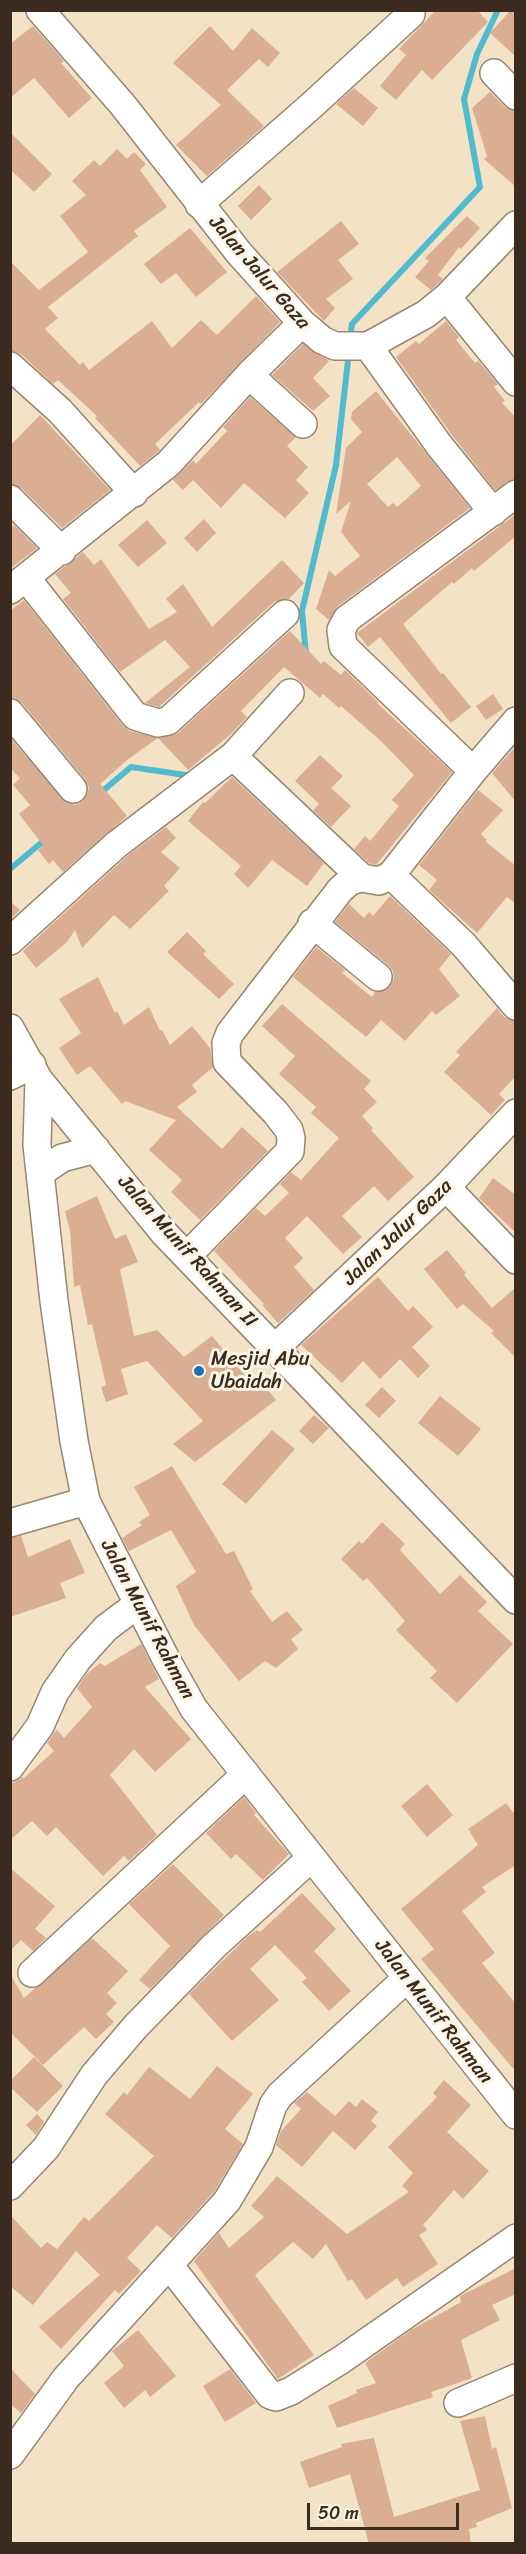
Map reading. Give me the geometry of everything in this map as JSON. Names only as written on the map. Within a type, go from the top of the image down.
[{"type":"street","name":"Jalan Jalur Gaza","points":[[40,10],[122,104],[199,204],[302,323],[322,340],[353,346]]},
{"type":"street","points":[[199,204],[411,14]]},
{"type":"street","points":[[494,73],[516,96]]},
{"type":"street","points":[[492,512],[439,445],[353,346],[426,314],[447,297],[516,225]]},
{"type":"street","points":[[447,297],[516,382]]},
{"type":"street","points":[[285,614],[168,721],[158,723],[135,716],[19,585],[168,463],[249,375],[302,323]]},
{"type":"street","points":[[10,366],[60,411],[134,493]]},
{"type":"street","points":[[249,375],[303,424]]},
{"type":"street","points":[[473,771],[357,661],[343,646],[340,638],[347,619],[516,494]]},
{"type":"street","points":[[10,499],[62,551]]},
{"type":"street","points":[[10,941],[101,857],[233,756],[291,693]]},
{"type":"street","points":[[10,713],[73,789]]},
{"type":"street","points":[[187,1256],[290,1151],[289,1130],[276,1113],[227,1062],[226,1043],[230,1033],[312,923],[340,890],[350,882],[362,878],[379,881],[391,875],[473,771],[516,721]]},
{"type":"street","points":[[233,756],[362,878]]},
{"type":"street","points":[[391,875],[464,945],[516,1006]]},
{"type":"street","points":[[312,923],[378,977]]},
{"type":"street","points":[[10,1028],[27,1074]]},
{"type":"street","name":"Jalan Munif Rahman II","points":[[27,1074],[96,1149],[130,1194],[187,1256],[516,1600]]},
{"type":"street","name":"Jalan Munif Rahman","points":[[27,1074],[37,1112],[40,1173],[54,1301],[74,1440],[86,1501],[194,1709],[516,2115]]},
{"type":"street","name":"Jalan Jalur Gaza","points":[[275,1348],[446,1187],[516,1113]]},
{"type":"street","points":[[40,1173],[62,1158],[96,1149]]},
{"type":"street","points":[[446,1187],[516,1260]]},
{"type":"street","points":[[10,1523],[86,1501]]},
{"type":"street","points":[[10,1767],[40,1726],[56,1692],[78,1659],[106,1628],[138,1604]]},
{"type":"street","points":[[32,1973],[246,1774]]},
{"type":"street","points":[[10,2186],[46,2148],[94,2075],[135,2026],[214,1946],[311,1858]]},
{"type":"street","points":[[10,2455],[66,2378],[227,2201],[259,2147],[273,2105],[280,2095],[406,1978]]},
{"type":"street","points":[[170,2266],[270,2395],[276,2397],[291,2391],[341,2360],[516,2238]]},
{"type":"street","points":[[458,2403],[516,2378]]},
{"type":"building","points":[[436,10],[477,10],[488,22],[432,80],[422,70],[396,100],[380,86],[406,55],[399,49]]},
{"type":"building","points":[[511,10],[516,10],[516,57],[490,33]]},
{"type":"building","points":[[33,26],[92,98],[69,118],[34,78],[10,98],[10,44]]},
{"type":"building","points":[[210,26],[233,51],[252,28],[280,53],[268,67],[259,59],[227,90],[264,126],[207,176],[176,145],[221,105],[173,63]]},
{"type":"building","points":[[354,88],[378,108],[363,126],[336,104]]},
{"type":"building","points":[[490,92],[505,107],[516,111],[516,187],[484,159],[487,156],[472,108]]},
{"type":"building","points":[[10,132],[52,174],[34,192],[10,169]]},
{"type":"building","points":[[117,149],[127,159],[134,152],[146,164],[140,170],[167,207],[134,231],[138,236],[48,307],[58,318],[45,329],[80,365],[83,362],[89,370],[152,321],[172,348],[201,320],[217,335],[256,296],[280,322],[201,404],[199,402],[155,444],[160,450],[140,466],[95,418],[97,416],[58,380],[53,384],[21,354],[10,351],[10,261],[39,290],[88,252],[60,216],[86,195],[72,181],[94,160],[100,166]]},
{"type":"building","points":[[259,185],[272,199],[251,220],[238,206]]},
{"type":"building","points":[[467,216],[480,228],[461,249],[459,247],[438,275],[443,279],[431,290],[415,277],[429,261],[425,258]]},
{"type":"building","points":[[341,221],[359,244],[338,260],[353,279],[326,299],[335,308],[324,321],[277,272]]},
{"type":"building","points":[[190,228],[227,272],[196,297],[176,273],[161,284],[144,264]]},
{"type":"building","points":[[446,321],[459,337],[456,340],[475,363],[478,361],[498,384],[494,387],[505,401],[502,403],[516,418],[516,478],[495,490],[396,357],[416,341],[419,344]]},
{"type":"building","points":[[303,344],[329,361],[313,378],[330,396],[313,411],[272,375]]},
{"type":"building","points":[[376,391],[470,508],[338,606],[329,620],[316,609],[329,570],[335,576],[360,556],[341,532],[351,501],[336,514],[346,448],[362,432],[351,419],[352,412]],"holes":[[[397,457],[421,486],[397,507],[393,503],[388,507],[367,484]]]},
{"type":"building","points":[[250,397],[296,437],[287,446],[308,467],[296,480],[309,493],[285,518],[244,483],[221,508],[193,480],[183,490],[173,480],[193,460],[196,464],[227,431],[223,427]]},
{"type":"building","points":[[40,415],[110,490],[62,528],[21,488],[10,484],[10,446]]},
{"type":"building","points":[[516,514],[516,536],[474,571],[472,568],[454,584],[452,582],[403,624],[441,674],[443,673],[471,707],[451,723],[380,637],[368,647],[357,633]]},
{"type":"building","points":[[204,519],[216,533],[197,552],[184,538]]},
{"type":"building","points":[[147,520],[167,543],[138,567],[118,545]]},
{"type":"building","points":[[14,525],[37,548],[10,569],[10,529]]},
{"type":"building","points":[[83,552],[94,565],[101,559],[149,629],[177,612],[166,599],[183,584],[212,627],[282,560],[304,583],[289,599],[274,602],[159,707],[145,703],[190,667],[165,640],[120,672],[63,599],[71,593],[55,574]]},
{"type":"building","points":[[24,600],[123,726],[130,731],[161,738],[178,733],[290,631],[321,664],[324,661],[341,675],[345,670],[377,703],[452,772],[376,865],[369,863],[354,849],[365,836],[370,841],[399,806],[392,800],[414,775],[381,741],[341,706],[339,708],[323,694],[320,698],[284,667],[241,711],[247,717],[231,734],[188,770],[158,738],[127,760],[100,784],[127,816],[63,872],[53,860],[49,864],[38,850],[43,845],[19,814],[30,805],[13,785],[20,778],[10,768],[10,738],[67,803],[75,805],[83,801],[89,787],[85,779],[22,703],[10,698],[10,611]]},
{"type":"building","points":[[493,694],[503,709],[486,720],[476,706]]},
{"type":"building","points":[[516,746],[516,802],[492,773]]},
{"type":"building","points":[[320,755],[343,776],[331,788],[351,806],[331,827],[313,810],[319,804],[295,781]]},
{"type":"building","points":[[232,777],[324,863],[307,886],[272,860],[248,888],[234,874],[241,866],[188,821],[203,802],[205,803]]},
{"type":"building","points":[[478,790],[503,810],[481,834],[487,840],[486,842],[516,866],[516,904],[507,897],[477,933],[429,890],[437,880],[419,865]]},
{"type":"building","points":[[166,827],[176,838],[161,852],[180,868],[164,886],[169,891],[130,929],[114,915],[82,948],[75,930],[67,942],[36,968],[23,951],[126,857]]},
{"type":"building","points":[[390,896],[451,954],[439,969],[460,996],[436,1015],[432,1011],[405,1041],[381,1020],[366,1037],[293,977],[316,947],[345,970],[342,973],[372,997],[375,992],[390,987],[394,979],[393,971],[388,965],[335,922],[349,904],[364,918],[369,912],[373,916]]},
{"type":"building","points":[[10,901],[20,910],[10,919]]},
{"type":"building","points":[[187,932],[206,951],[203,954],[234,984],[219,999],[167,952]]},
{"type":"building","points":[[98,977],[115,1013],[117,1011],[124,1025],[149,1007],[160,1031],[162,1030],[170,1045],[192,1026],[210,1048],[213,1067],[192,1085],[197,1092],[177,1107],[222,1149],[242,1127],[268,1151],[200,1220],[171,1192],[182,1180],[149,1150],[176,1120],[125,1101],[122,1104],[90,1066],[77,1075],[59,1048],[81,1033],[59,999]]},
{"type":"building","points":[[282,1004],[371,1081],[364,1089],[377,1102],[362,1116],[373,1128],[371,1130],[414,1177],[388,1201],[374,1186],[342,1216],[362,1237],[343,1254],[307,1216],[285,1238],[303,1258],[294,1267],[314,1290],[278,1323],[262,1305],[264,1304],[214,1251],[256,1208],[265,1216],[289,1193],[280,1184],[291,1172],[301,1180],[339,1138],[311,1113],[316,1107],[279,1074],[295,1056],[262,1026]]},
{"type":"building","points":[[497,1008],[504,1017],[516,1021],[516,1076],[499,1094],[505,1100],[491,1115],[444,1072],[460,1055],[456,1052]]},
{"type":"building","points":[[493,1178],[516,1195],[516,1233],[479,1198]]},
{"type":"building","points":[[97,1196],[115,1239],[126,1234],[138,1262],[120,1269],[134,1336],[157,1330],[184,1357],[212,1336],[252,1384],[259,1378],[276,1400],[195,1462],[173,1444],[203,1421],[147,1361],[121,1369],[128,1394],[106,1402],[101,1387],[106,1385],[92,1324],[88,1325],[80,1285],[74,1287],[70,1231],[65,1211]]},
{"type":"building","points":[[447,1250],[466,1273],[464,1275],[492,1308],[516,1287],[516,1358],[491,1333],[494,1331],[463,1304],[457,1309],[424,1269]]},
{"type":"building","points":[[378,1277],[408,1311],[413,1306],[433,1327],[412,1347],[430,1366],[418,1378],[400,1359],[380,1379],[363,1361],[342,1383],[301,1345]]},
{"type":"building","points":[[382,1387],[396,1401],[379,1418],[365,1405]]},
{"type":"building","points":[[440,1396],[481,1429],[458,1456],[418,1423]]},
{"type":"building","points":[[314,1415],[329,1428],[313,1444],[299,1431]]},
{"type":"building","points":[[272,1430],[295,1449],[246,1504],[222,1484]]},
{"type":"building","points":[[172,1466],[226,1554],[234,1551],[253,1589],[250,1591],[272,1622],[287,1611],[303,1630],[291,1639],[298,1649],[276,1668],[265,1661],[239,1681],[194,1625],[176,1586],[196,1572],[171,1530],[129,1551],[122,1538],[142,1525],[139,1522],[150,1515],[134,1487]]},
{"type":"building","points":[[382,1522],[405,1544],[400,1550],[440,1594],[460,1575],[487,1602],[478,1611],[513,1644],[457,1703],[430,1678],[437,1671],[396,1630],[405,1621],[367,1578],[363,1581],[341,1559],[359,1541],[362,1544]]},
{"type":"building","points":[[21,1536],[28,1557],[70,1539],[85,1573],[60,1583],[66,1598],[10,1617],[10,1538]]},
{"type":"building","points":[[141,1644],[159,1679],[145,1687],[191,1739],[155,1772],[134,1749],[110,1775],[157,1835],[129,1861],[124,1856],[103,1876],[56,1827],[47,1836],[32,1821],[10,1840],[10,1785],[24,1778],[54,1751],[47,1743],[57,1730],[64,1738],[92,1707],[77,1688],[86,1675],[100,1663],[105,1666]]},
{"type":"building","points":[[427,1784],[453,1815],[427,1837],[401,1806]]},
{"type":"building","points":[[244,1797],[256,1813],[254,1815],[289,1854],[263,1880],[236,1854],[231,1859],[206,1833]]},
{"type":"building","points":[[506,1803],[516,1816],[516,1865],[482,1887],[486,1892],[462,1911],[495,1953],[482,1963],[516,2004],[516,2072],[421,1959],[434,1949],[401,1909],[478,1845],[468,1829]]},
{"type":"building","points":[[173,1864],[224,1915],[150,1989],[139,1980],[170,1946],[129,1904]]},
{"type":"building","points":[[10,1868],[55,1906],[35,1929],[46,1938],[33,1951],[21,1940],[10,1951]]},
{"type":"building","points":[[302,1893],[336,1929],[314,1951],[351,1991],[329,2011],[302,1982],[307,1978],[275,1945],[250,1969],[279,2000],[232,2041],[189,1994],[247,1937],[257,1930],[260,1932]]},
{"type":"building","points":[[92,1938],[128,1971],[107,1993],[117,2003],[106,2014],[114,2022],[96,2039],[84,2027],[43,2065],[10,2032],[10,1974],[24,1998]]},
{"type":"building","points":[[34,2057],[63,2086],[37,2112],[10,2087],[10,2081]]},
{"type":"building","points":[[217,2066],[253,2094],[225,2129],[243,2144],[214,2192],[172,2238],[157,2225],[127,2258],[141,2271],[119,2294],[115,2290],[61,2349],[39,2327],[100,2275],[76,2251],[33,2305],[10,2286],[10,2215],[41,2248],[47,2242],[57,2249],[84,2217],[89,2221],[154,2156],[105,2114],[124,2092],[127,2095],[149,2067],[190,2099]]},
{"type":"building","points":[[444,2080],[471,2105],[447,2132],[489,2171],[463,2199],[454,2190],[423,2225],[427,2230],[419,2235],[438,2264],[403,2287],[397,2278],[366,2300],[352,2279],[348,2281],[326,2244],[313,2259],[293,2242],[255,2275],[314,2355],[278,2379],[194,2261],[219,2233],[229,2248],[264,2217],[251,2206],[277,2176],[347,2234],[409,2192],[402,2186],[413,2173],[388,2147],[437,2097],[433,2093]]},
{"type":"building","points":[[307,2092],[335,2116],[349,2101],[356,2107],[362,2099],[378,2112],[371,2121],[377,2126],[355,2150],[333,2131],[302,2167],[276,2145],[281,2131],[301,2109],[294,2103]]},
{"type":"building","points":[[37,2114],[44,2122],[36,2135],[26,2125]]},
{"type":"building","points":[[516,2268],[516,2294],[492,2305],[500,2320],[461,2340],[472,2378],[431,2392],[433,2397],[337,2428],[328,2406],[357,2393],[356,2390],[376,2383],[365,2363],[411,2330],[461,2302],[460,2296]]},
{"type":"building","points":[[138,2330],[176,2376],[150,2397],[145,2390],[124,2408],[104,2383],[124,2366],[112,2351]]},
{"type":"building","points":[[10,2368],[35,2394],[21,2413],[10,2404]]},
{"type":"building","points":[[230,2369],[256,2403],[225,2422],[203,2386]]},
{"type":"building","points":[[485,2416],[492,2449],[496,2447],[512,2508],[476,2523],[477,2527],[469,2529],[471,2544],[369,2544],[350,2474],[309,2488],[300,2462],[342,2447],[341,2444],[374,2438],[394,2517],[480,2490],[460,2421]]},
{"type":"waterway","points":[[350,339],[352,324],[480,187],[464,99],[477,54],[498,10]]},
{"type":"waterway","points":[[306,655],[302,611],[336,465],[349,352]]},
{"type":"waterway","points":[[98,795],[131,767],[192,776]]},
{"type":"waterway","points":[[10,869],[47,838]]},
{"type":"place","name":"Mesjid Abu Ubaidah","points":[[199,1371]]}]
